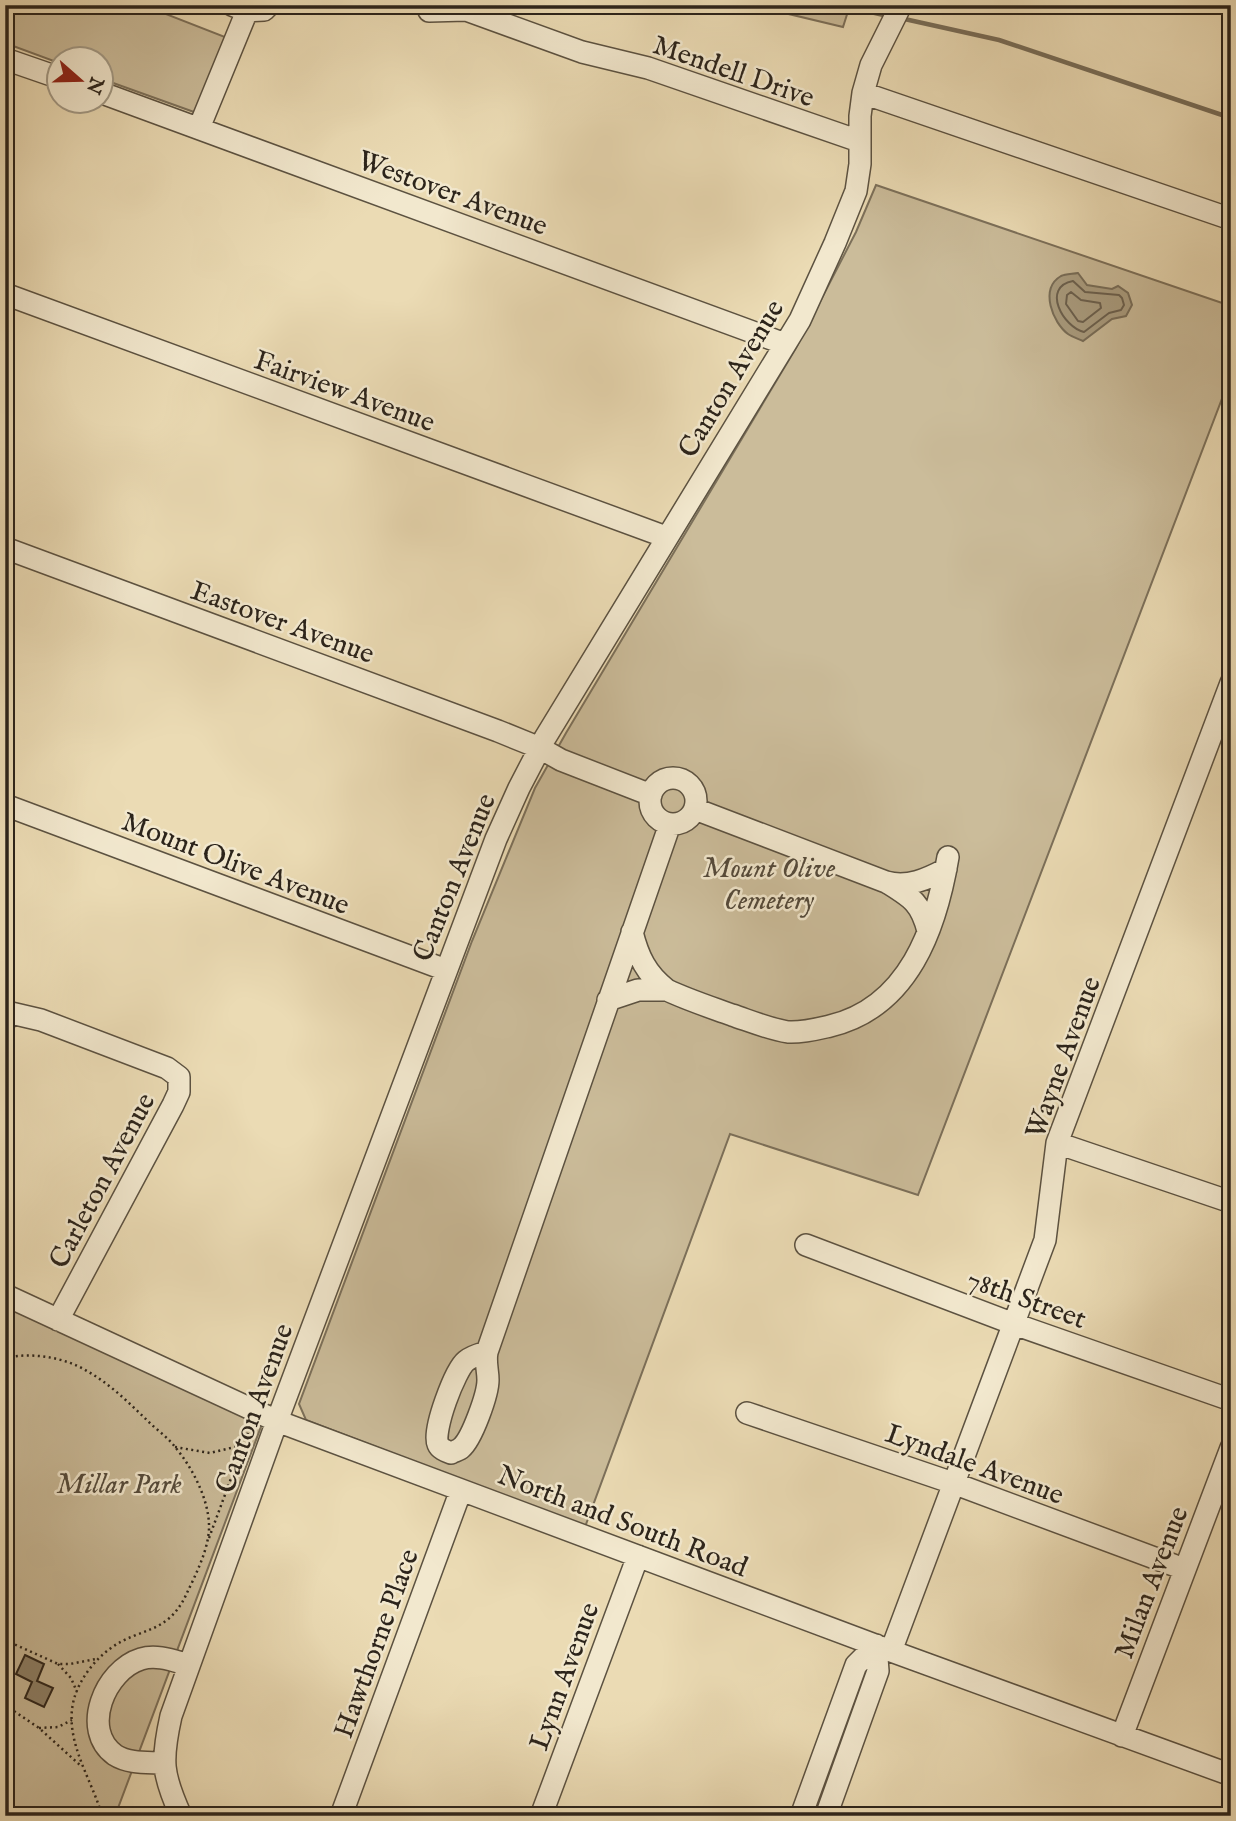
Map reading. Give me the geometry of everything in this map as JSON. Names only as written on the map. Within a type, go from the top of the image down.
[{"type":"street","points":[[199,128],[240,15],[264,10],[269,5]]},
{"type":"street","name":"Canton Avenue","points":[[181,1816],[163,1763],[171,1716],[277,1421],[496,839],[540,748],[800,320],[856,191],[863,93],[871,65],[901,5]]},
{"type":"street","name":"Mendell Drive","points":[[429,11],[466,10],[582,52],[648,68],[859,141]]},
{"type":"street","points":[[5,59],[46,73]]},
{"type":"street","points":[[863,93],[1231,219]]},
{"type":"street","name":"Westover Avenue","points":[[116,98],[785,344]]},
{"type":"street","name":"Fairview Avenue","points":[[5,294],[666,537]]},
{"type":"street","name":"Eastover Avenue","points":[[5,548],[540,748],[561,760],[651,795]]},
{"type":"street","name":"Wayne Avenue","points":[[826,1816],[878,1671],[883,1648],[953,1483],[1045,1240],[1057,1143],[1231,683]]},
{"type":"street","points":[[681,779],[695,794],[695,808],[685,821],[670,824],[656,817],[651,810],[651,795],[660,782],[681,779]]},
{"type":"street","name":"Mount Olive Avenue","points":[[5,805],[446,970]]},
{"type":"street","points":[[632,932],[638,955],[646,969],[654,980],[667,990],[769,1028],[790,1032],[810,1031],[846,1022],[866,1013],[902,980],[914,961],[928,931],[947,863],[912,883],[899,886],[695,808]]},
{"type":"street","points":[[487,1352],[670,824]]},
{"type":"street","points":[[886,882],[916,902],[924,914],[928,931]]},
{"type":"street","points":[[608,1000],[638,990],[667,990]]},
{"type":"street","name":"Carleton Avenue","points":[[8,1017],[41,1020],[167,1068],[179,1077],[176,1099],[58,1320]]},
{"type":"street","points":[[1057,1143],[1231,1202]]},
{"type":"street","name":"78th Street","points":[[806,1245],[1014,1324],[1231,1400]]},
{"type":"street","name":"North and South Road","points":[[5,1295],[277,1421],[1231,1775]]},
{"type":"street","name":"Lyndale Avenue","points":[[747,1413],[953,1483],[1184,1569]]},
{"type":"street","name":"Milan Avenue","points":[[1122,1736],[1231,1448]]},
{"type":"street","name":"Hawthorne Place","points":[[341,1816],[461,1490]]},
{"type":"street","name":"Lynn Avenue","points":[[541,1816],[638,1556]]},
{"type":"street","name":"Wayne Avenue","points":[[801,1816],[856,1665],[883,1648]]},
{"type":"street","points":[[163,1763],[125,1760],[107,1747],[99,1722],[100,1705],[106,1690],[116,1677],[141,1659],[167,1658],[189,1665]]},
{"type":"path","points":[[5,1358],[40,1356],[65,1361],[86,1370],[117,1392],[175,1447],[192,1473],[205,1503],[209,1524],[208,1541]]},
{"type":"path","points":[[99,1816],[99,1806],[75,1745],[72,1720],[74,1699],[93,1664],[111,1647],[155,1629],[175,1613],[186,1597],[250,1427]]},
{"type":"path","points":[[175,1447],[210,1453],[243,1445]]},
{"type":"path","points":[[5,1640],[58,1664],[71,1678],[77,1692]]},
{"type":"path","points":[[58,1664],[99,1658]]},
{"type":"path","points":[[5,1705],[39,1728],[82,1767]]},
{"type":"path","points":[[39,1728],[58,1727],[72,1720]]},
{"type":"green space","points":[[5,5],[160,5],[158,11],[225,37],[199,107],[194,112],[116,84],[116,46],[46,46],[46,58],[5,43]]},
{"type":"green space","points":[[751,5],[850,5],[843,27]]},
{"type":"green space","name":"Mount Olive Cemetery","points":[[876,185],[1231,306],[1231,375],[918,1195],[730,1134],[585,1527],[306,1420],[299,1404],[472,941],[535,788],[796,348],[856,232]]},
{"type":"green space","name":"Millar Park","points":[[5,1305],[262,1424],[115,1816],[5,1816]]},
{"type":"water","points":[[1078,273],[1087,285],[1112,289],[1118,286],[1128,293],[1132,305],[1126,316],[1112,319],[1083,341],[1062,329],[1053,314],[1050,297],[1054,282],[1061,276]]},
{"type":"building","points":[[25,1655],[44,1664],[37,1681],[53,1688],[44,1707],[25,1698],[32,1682],[16,1674]]},
{"type":"waterway","points":[[840,5],[888,16]]},
{"type":"waterway","points":[[900,18],[999,40],[1231,118]]}]
